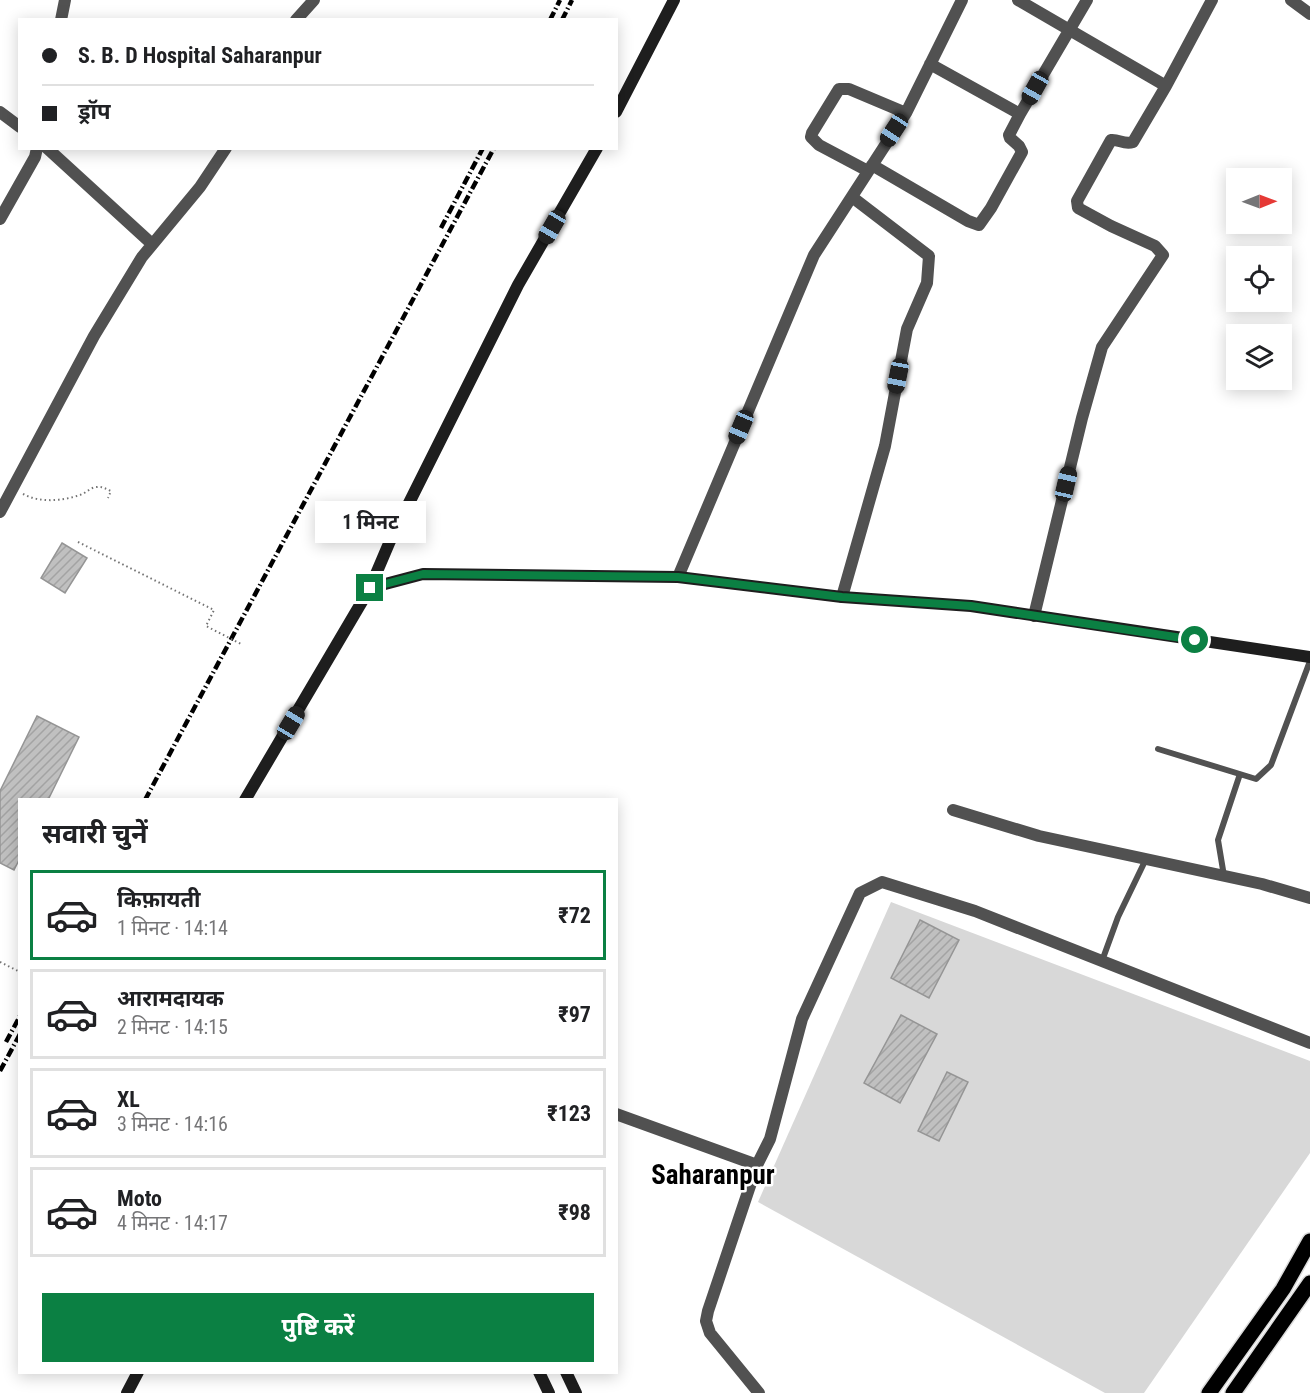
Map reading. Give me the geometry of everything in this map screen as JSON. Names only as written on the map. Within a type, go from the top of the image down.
[{"type":"main road","points":[[1209,1393],[1283,1289],[1310,1241]]},
{"type":"main road","points":[[1233,1393],[1310,1283]]},
{"type":"main road","points":[[1283,1289],[1298,1300]]},
{"type":"street","points":[[61,18],[65,0]]},
{"type":"street","points":[[298,18],[314,0]]},
{"type":"street","points":[[618,108],[674,0]]},
{"type":"street","points":[[678,577],[814,255],[906,113],[962,0]]},
{"type":"street","points":[[1018,0],[1166,86]]},
{"type":"street","points":[[906,113],[849,89],[839,89],[812,133],[812,137],[819,145],[870,168],[978,225],[991,208],[1022,152],[1009,135],[1068,29],[1087,0]]},
{"type":"street","points":[[1034,616],[1082,418],[1102,347],[1163,255],[1155,246],[1078,208],[1077,201],[1111,140],[1126,144],[1132,142],[1166,86],[1212,0]]},
{"type":"street","points":[[1291,0],[1310,14]]},
{"type":"street","points":[[930,64],[1020,114]]},
{"type":"street","points":[[0,112],[18,126]]},
{"type":"street","points":[[0,219],[35,157],[37,150]]},
{"type":"street","points":[[49,150],[152,244]]},
{"type":"street","points":[[0,512],[94,336],[152,244],[200,187],[225,150]]},
{"type":"street","points":[[246,798],[370,588],[390,541],[518,285],[596,150]]},
{"type":"street","points":[[842,597],[885,446],[908,329],[927,283],[929,256],[852,196]]},
{"type":"street","points":[[370,588],[423,574],[678,577],[842,597],[971,606],[1310,657]]},
{"type":"street","points":[[952,810],[1039,836],[1224,876],[1310,898]]},
{"type":"street","points":[[759,1393],[710,1333],[706,1321],[708,1311],[757,1165],[770,1139],[802,1019],[860,893],[882,882],[975,910],[1310,1042]]},
{"type":"street","points":[[618,1115],[757,1165]]},
{"type":"street","points":[[128,1393],[137,1374]]},
{"type":"street","points":[[540,1374],[549,1393]]},
{"type":"street","points":[[567,1374],[576,1393]]},
{"type":"lane","points":[[1158,749],[1256,779],[1271,765],[1310,661]]},
{"type":"lane","points":[[1224,876],[1218,840],[1240,774]]},
{"type":"lane","points":[[1102,961],[1118,917],[1146,859]]},
{"type":"path","points":[[13,487],[34,500],[82,495],[100,486],[111,491],[108,498]]},
{"type":"path","points":[[78,542],[214,610],[206,626],[241,644]]},
{"type":"path","points":[[0,962],[18,971]]},
{"type":"shaded area","points":[[891,902],[1310,1061],[1310,1153],[1144,1393],[1105,1393],[758,1202]]},
{"type":"building","points":[[62,543],[87,558],[65,593],[41,578]]},
{"type":"building","points":[[37,716],[79,737],[49,798],[18,798],[18,862],[14,870],[0,863],[0,791]]},
{"type":"building","points":[[920,920],[959,940],[929,998],[891,978]]},
{"type":"building","points":[[901,1015],[937,1034],[900,1103],[864,1083]]},
{"type":"building","points":[[947,1072],[968,1082],[939,1141],[918,1131]]},
{"type":"railway","points":[[551,18],[560,0]]},
{"type":"railway","points":[[563,18],[572,0]]},
{"type":"railway","points":[[441,228],[482,150]]},
{"type":"railway","points":[[146,798],[493,150]]},
{"type":"railway","points":[[6,1042],[18,1020]]},
{"type":"railway","points":[[0,1071],[18,1038]]},
{"type":"district","name":"Saharanpur","points":[[713,1175]]},
{"type":"route","points":[[370,588],[423,574],[678,577],[842,597],[971,606],[1195,640]]}]
